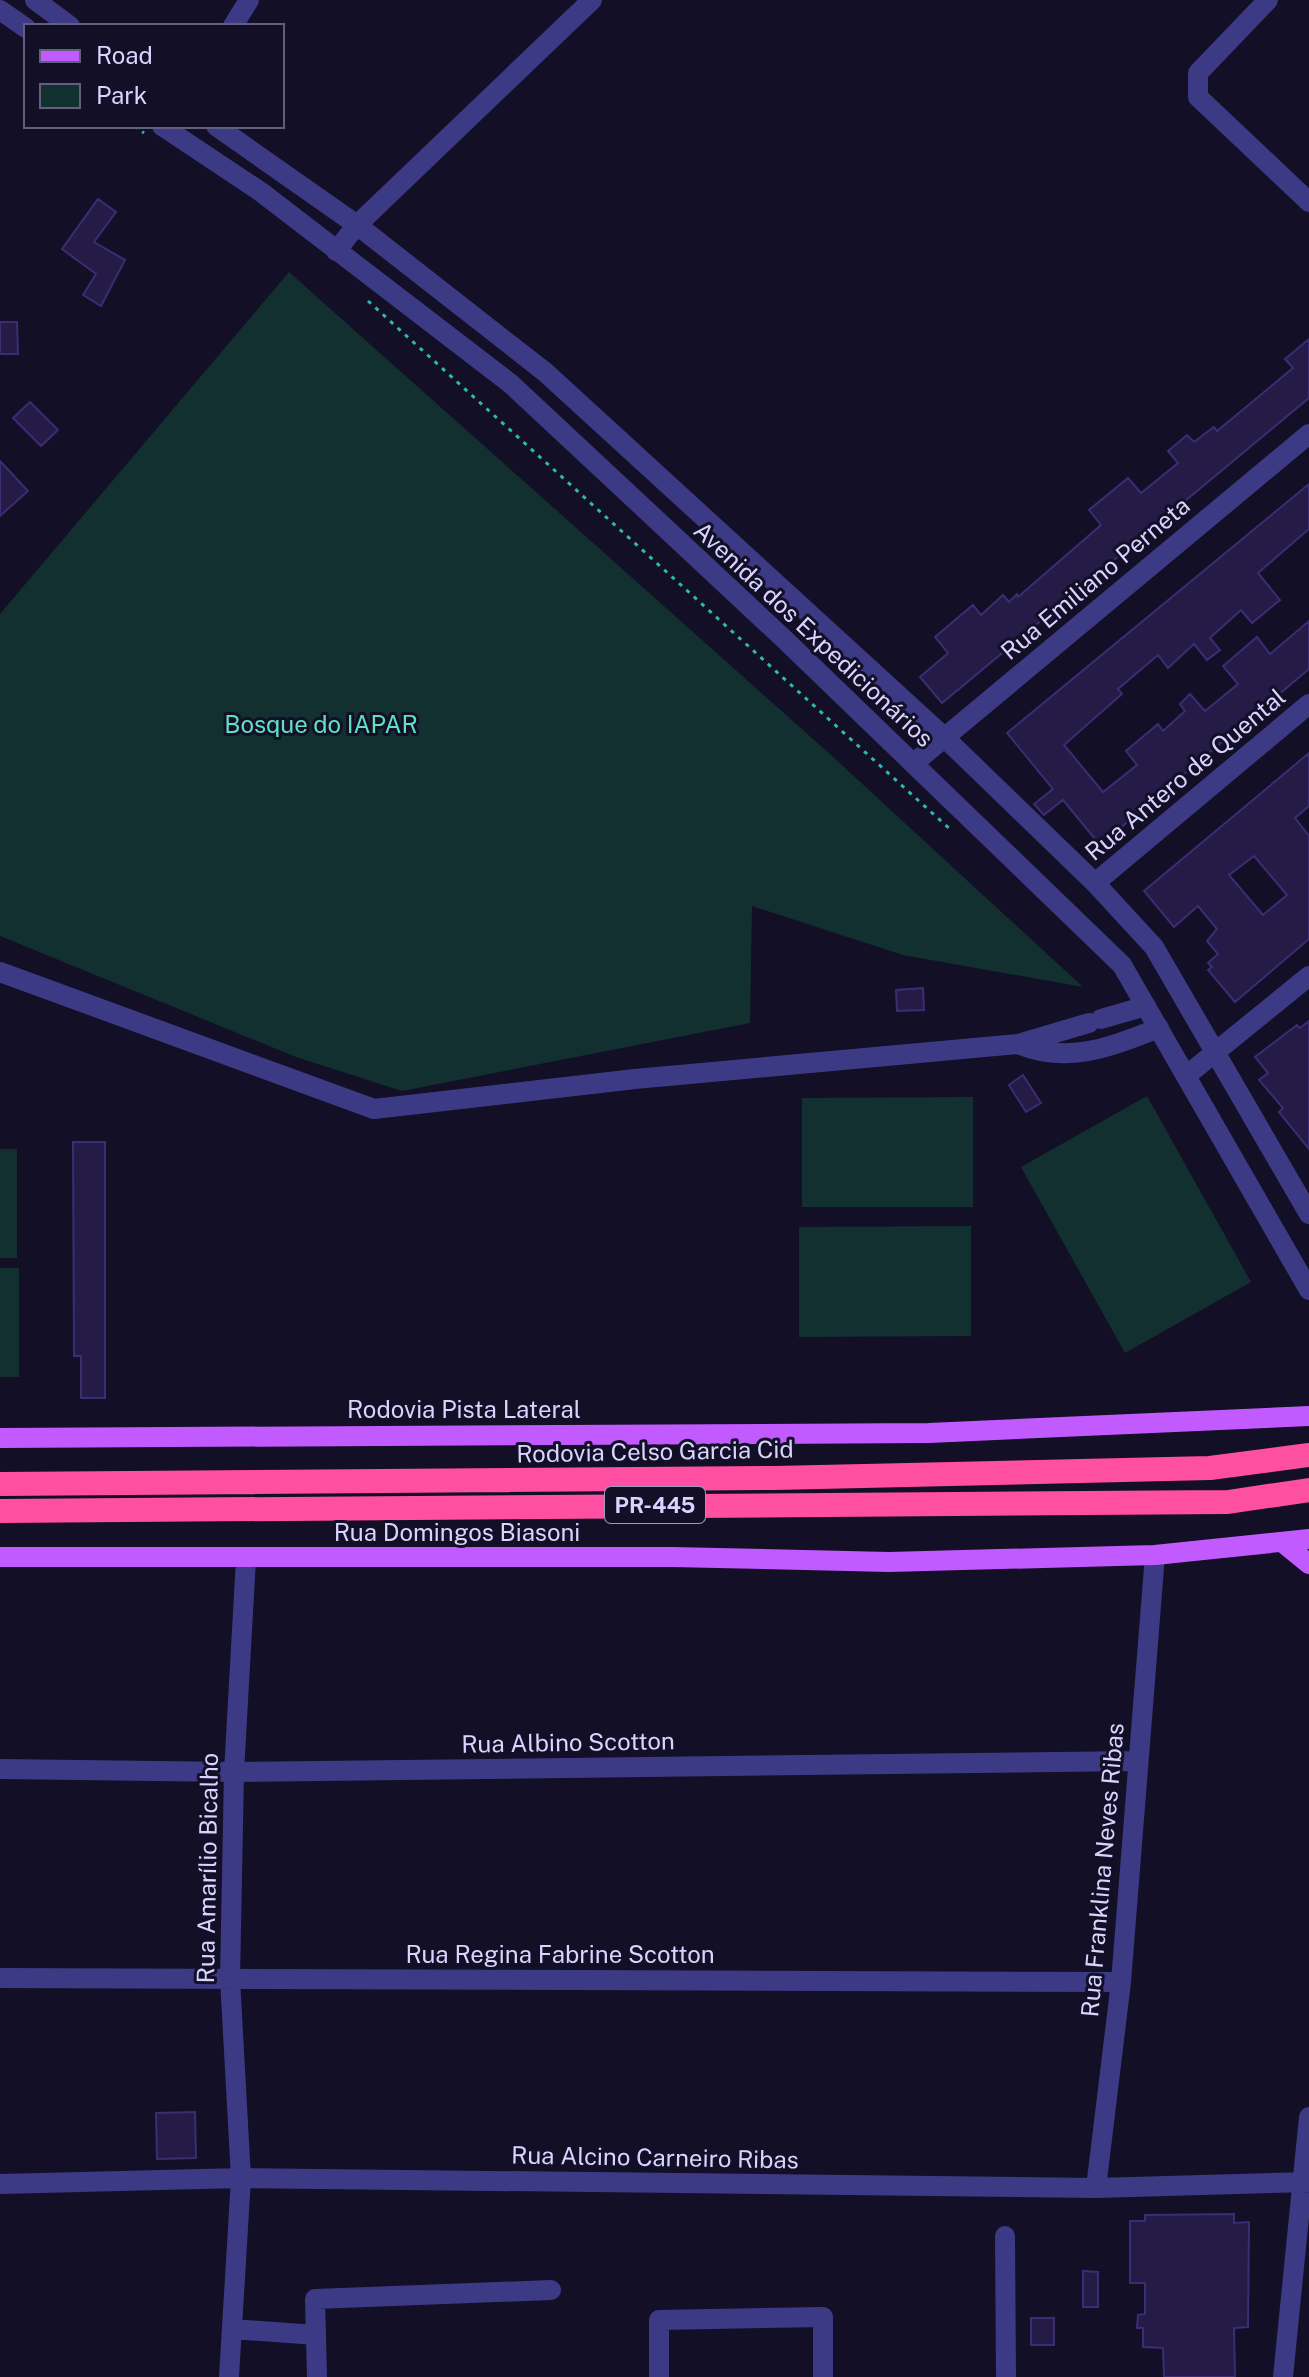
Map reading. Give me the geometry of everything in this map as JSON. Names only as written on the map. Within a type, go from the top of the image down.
[{"type":"highway","name":"Rodovia Celso Garcia Cid","points":[[0,1484],[837,1477],[1210,1468],[1309,1455]]},
{"type":"highway","name":"PR-445","points":[[0,1511],[1228,1502],[1309,1490]]},
{"type":"main road","name":"Rodovia Pista Lateral","points":[[0,1438],[929,1433],[1309,1416]]},
{"type":"main road","points":[[1155,1555],[1309,1539]]},
{"type":"main road","points":[[1282,1542],[1309,1564]]},
{"type":"main road","name":"Rua Domingos Biasoni","points":[[0,1557],[672,1557],[889,1562],[1155,1555]]},
{"type":"street","points":[[35,0],[67,24]]},
{"type":"street","points":[[234,24],[249,0]]},
{"type":"street","points":[[336,251],[357,225],[592,0]]},
{"type":"street","points":[[1268,0],[1198,73],[1198,97],[1309,202]]},
{"type":"street","points":[[0,10],[24,27]]},
{"type":"street","name":"Avenida dos Expedicionários","points":[[219,128],[357,225],[545,372],[944,737],[1095,883],[1154,947],[1309,1214]]},
{"type":"street","name":"Avenida dos Expedicionários","points":[[154,130],[261,192],[511,384],[914,763],[1122,965],[1309,1290]]},
{"type":"street","name":"Rua Emiliano Perneta","points":[[914,763],[1309,434]]},
{"type":"street","name":"Rua Antero de Quental","points":[[1095,883],[1309,704]]},
{"type":"street","points":[[0,972],[374,1109],[635,1079],[1018,1044],[1146,1006]]},
{"type":"street","points":[[1186,1076],[1309,976]]},
{"type":"street","points":[[1018,1044],[1045,1055],[1067,1055],[1159,1028]]},
{"type":"street","name":"Rua Franklina Neves Ribas","points":[[1096,2188],[1121,1982],[1155,1555]]},
{"type":"street","name":"Rua Amarílio Bicalho","points":[[229,2377],[241,2178],[230,1979],[234,1772],[246,1559]]},
{"type":"street","name":"Rua Albino Scotton","points":[[0,1769],[234,1772],[1137,1761]]},
{"type":"street","name":"Rua Regina Fabrine Scotton","points":[[0,1978],[1121,1982]]},
{"type":"street","points":[[1283,2377],[1306,2182],[1309,2117]]},
{"type":"street","name":"Rua Alcino Carneiro Ribas","points":[[0,2184],[241,2178],[1096,2188],[1306,2182]]},
{"type":"street","points":[[1005,2236],[1006,2377]]},
{"type":"street","points":[[317,2377],[315,2299],[551,2290]]},
{"type":"street","points":[[659,2377],[659,2320],[823,2317],[823,2377]]},
{"type":"street","points":[[232,2329],[316,2335]]},
{"type":"path","points":[[367,301],[954,833]]},
{"type":"green space","name":"Bosque do IAPAR","points":[[289,272],[831,755],[1083,987],[903,955],[752,906],[750,1023],[402,1091],[296,1057],[0,936],[0,614]]},
{"type":"green space","points":[[1147,1096],[1251,1282],[1125,1353],[1021,1167]]},
{"type":"green space","points":[[973,1097],[973,1207],[802,1207],[802,1098]]},
{"type":"green space","points":[[0,1149],[17,1149],[17,1258],[0,1258]]},
{"type":"green space","points":[[971,1226],[971,1336],[799,1337],[799,1227]]},
{"type":"green space","points":[[0,1268],[19,1268],[19,1377],[0,1377]]},
{"type":"building","points":[[98,199],[116,212],[94,242],[125,260],[101,306],[83,295],[96,274],[62,249]]},
{"type":"building","points":[[0,322],[17,322],[18,354],[0,354]]},
{"type":"building","points":[[1309,339],[1309,398],[942,703],[920,677],[948,653],[935,637],[973,605],[981,615],[1003,595],[1009,602],[1017,594],[1018,597],[1101,525],[1089,510],[1128,478],[1141,493],[1178,463],[1168,451],[1187,435],[1194,442],[1214,427],[1217,431],[1293,368],[1285,359]]},
{"type":"building","points":[[30,402],[58,430],[41,446],[13,418]]},
{"type":"building","points":[[0,461],[28,491],[0,516]]},
{"type":"building","points":[[1309,484],[1309,529],[1258,573],[1280,600],[1252,623],[1241,610],[1210,638],[1220,650],[1207,660],[1194,644],[1168,668],[1158,655],[1118,689],[1122,694],[1064,745],[1103,792],[1137,765],[1126,751],[1158,724],[1163,731],[1185,711],[1180,704],[1190,694],[1205,711],[1238,684],[1223,666],[1257,637],[1270,654],[1309,621],[1309,669],[1100,845],[1063,800],[1044,815],[1034,804],[1053,789],[1007,733]]},
{"type":"building","points":[[1309,753],[1309,806],[1295,818],[1309,836],[1309,939],[1235,1002],[1208,970],[1212,967],[1208,963],[1218,954],[1207,941],[1217,929],[1198,906],[1174,927],[1144,891]],"holes":[[[1254,856],[1287,895],[1263,915],[1229,875]]]},
{"type":"building","points":[[923,988],[924,1010],[897,1011],[896,990]]},
{"type":"building","points":[[1309,1021],[1309,1149],[1279,1112],[1283,1108],[1259,1080],[1268,1073],[1255,1057],[1297,1025],[1300,1028]]},
{"type":"building","points":[[1023,1075],[1041,1103],[1026,1112],[1009,1085]]},
{"type":"building","points":[[73,1142],[105,1142],[105,1398],[81,1398],[81,1356],[74,1356]]},
{"type":"building","points":[[195,2112],[196,2158],[157,2159],[156,2113]]},
{"type":"building","points":[[1234,2214],[1234,2223],[1249,2222],[1248,2327],[1234,2328],[1235,2377],[1164,2377],[1163,2348],[1143,2347],[1143,2328],[1137,2328],[1138,2315],[1145,2314],[1145,2283],[1130,2283],[1130,2221],[1145,2221],[1145,2215]]},
{"type":"building","points":[[1083,2271],[1098,2272],[1098,2307],[1083,2307]]},
{"type":"building","points":[[1031,2318],[1054,2318],[1054,2345],[1031,2345]]}]
